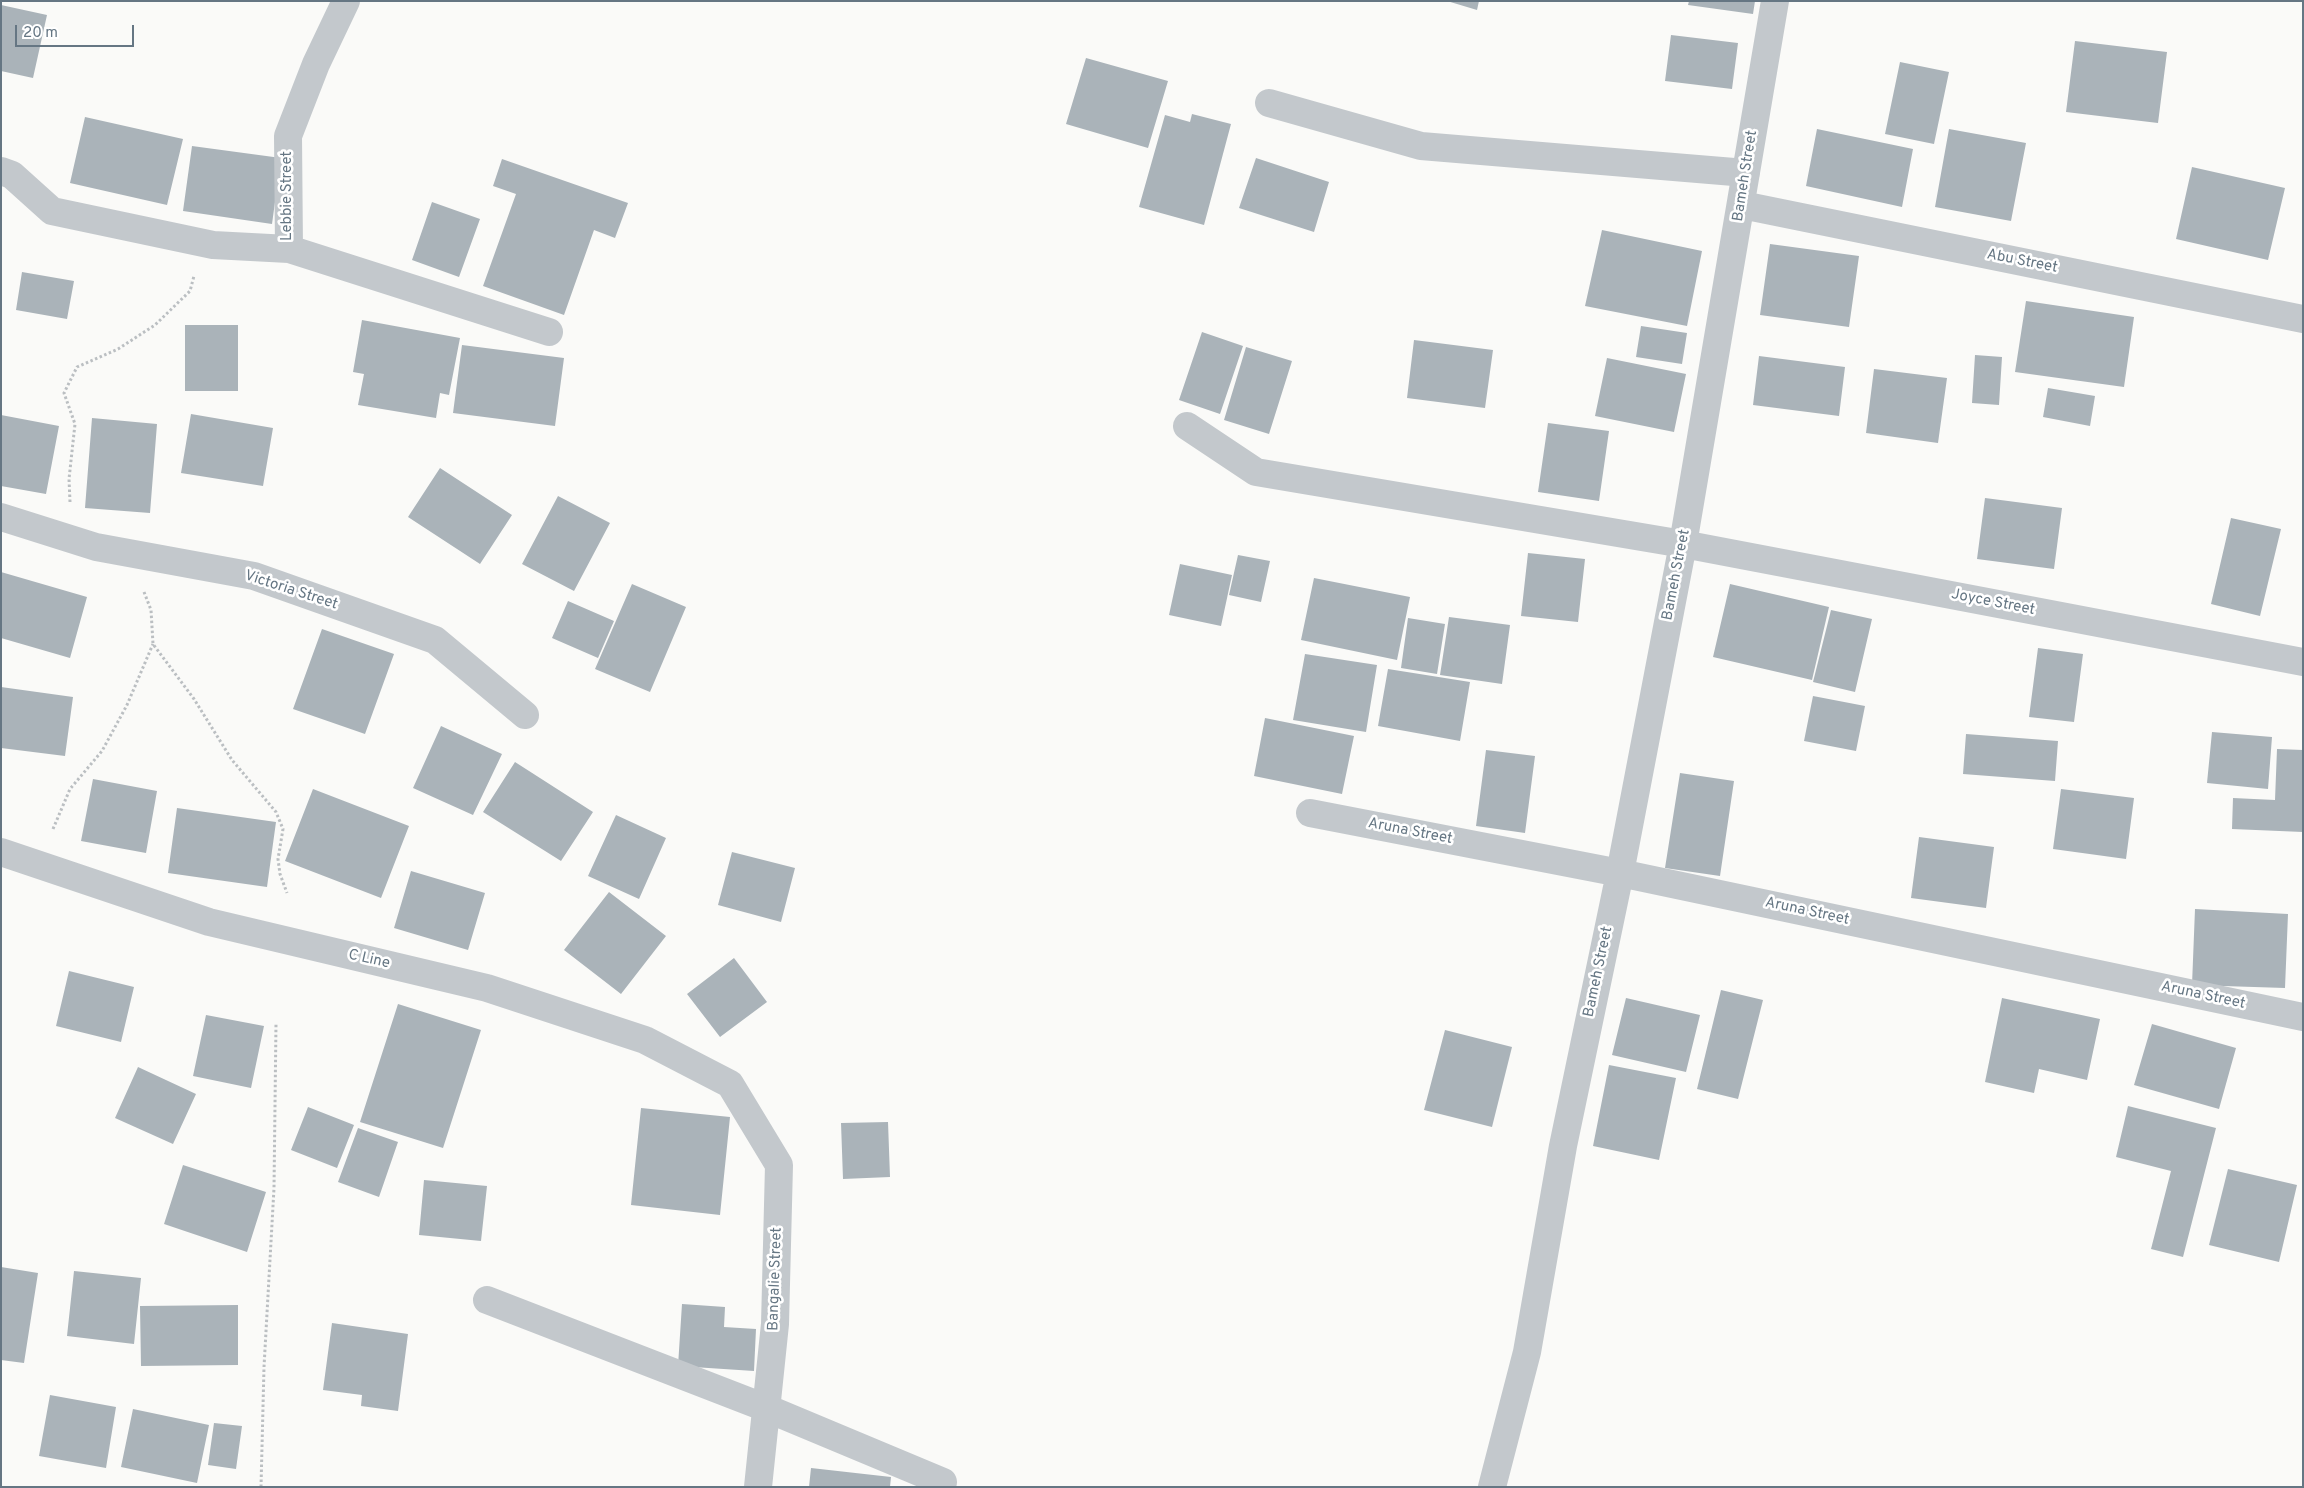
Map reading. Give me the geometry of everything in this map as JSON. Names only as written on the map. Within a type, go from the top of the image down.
[{"type":"street","name":"Lebbie Street","points":[[1,171],[12,175],[52,211],[214,245],[289,249],[288,136],[316,64],[346,1]]},
{"type":"street","name":"Bameh Street","points":[[1492,1487],[1527,1352],[1563,1146],[1620,873],[1684,544],[1775,1]]},
{"type":"street","points":[[1269,103],[1422,146],[1746,173]]},
{"type":"street","name":"Abu Street","points":[[1742,205],[2303,318]]},
{"type":"street","points":[[289,249],[549,332]]},
{"type":"street","name":"Joyce Street","points":[[1187,426],[1256,472],[1684,544],[2303,662]]},
{"type":"street","name":"Victoria Street","points":[[1,517],[75,540],[127,553],[254,576],[435,640],[525,715]]},
{"type":"street","name":"Aruna Street","points":[[1310,813],[1620,873],[2303,1017]]},
{"type":"street","name":"C Line","points":[[1,852],[209,922],[486,988],[645,1040],[730,1084]]},
{"type":"street","name":"Bangalie Street","points":[[730,1084],[779,1165],[775,1324],[758,1487]]},
{"type":"street","points":[[486,1300],[766,1408],[943,1482]]},
{"type":"path","points":[[75,540],[69,479],[75,424],[64,393],[77,367],[118,349],[155,325],[170,311],[190,290],[197,264],[214,245]]},
{"type":"path","points":[[53,829],[70,789],[102,751],[127,705],[153,644],[151,610],[127,553]]},
{"type":"path","points":[[153,644],[199,706],[232,760],[276,812],[283,829],[278,859],[280,874],[287,893]]},
{"type":"path","points":[[261,1487],[264,1367],[274,1188],[276,1022]]},
{"type":"building","points":[[1447,1],[1479,1],[1477,10]]},
{"type":"building","points":[[1689,1],[1755,1],[1753,14],[1688,5]]},
{"type":"building","points":[[1,5],[47,15],[33,78],[1,71]]},
{"type":"building","points":[[1671,35],[1738,43],[1732,89],[1665,81]]},
{"type":"building","points":[[2075,41],[2167,52],[2158,123],[2066,112]]},
{"type":"building","points":[[1086,58],[1168,81],[1148,148],[1066,124]]},
{"type":"building","points":[[1900,62],[1949,72],[1934,144],[1885,134]]},
{"type":"building","points":[[1192,114],[1231,124],[1204,225],[1139,207],[1165,115],[1190,122]]},
{"type":"building","points":[[85,117],[183,139],[167,205],[70,183]]},
{"type":"building","points":[[1817,129],[1913,149],[1902,207],[1806,186]]},
{"type":"building","points":[[1949,129],[2026,143],[2011,221],[1935,207]]},
{"type":"building","points":[[192,146],[281,158],[272,224],[183,211]]},
{"type":"building","points":[[1256,158],[1329,182],[1314,232],[1239,208]]},
{"type":"building","points":[[502,159],[628,203],[615,238],[594,230],[564,315],[483,286],[516,194],[493,186]]},
{"type":"building","points":[[2192,167],[2285,188],[2268,260],[2176,239]]},
{"type":"building","points":[[432,202],[480,219],[459,277],[412,260]]},
{"type":"building","points":[[1602,230],[1702,251],[1687,326],[1585,306]]},
{"type":"building","points":[[1770,244],[1859,256],[1849,327],[1760,315]]},
{"type":"building","points":[[22,272],[74,281],[67,319],[16,310]]},
{"type":"building","points":[[2026,301],[2134,317],[2124,387],[2015,372]]},
{"type":"building","points":[[362,320],[460,338],[449,395],[440,393],[436,418],[358,405],[364,374],[353,372]]},
{"type":"building","points":[[185,325],[238,325],[238,391],[185,391]]},
{"type":"building","points":[[1641,326],[1687,333],[1682,364],[1636,357]]},
{"type":"building","points":[[1202,332],[1243,346],[1220,414],[1179,400]]},
{"type":"building","points":[[1414,340],[1493,350],[1485,408],[1407,398]]},
{"type":"building","points":[[462,345],[564,358],[555,426],[453,413]]},
{"type":"building","points":[[1246,347],[1292,361],[1269,434],[1224,420]]},
{"type":"building","points":[[1975,355],[2002,357],[1999,405],[1972,403]]},
{"type":"building","points":[[1759,356],[1845,367],[1839,416],[1753,405]]},
{"type":"building","points":[[1607,358],[1686,374],[1674,432],[1595,416]]},
{"type":"building","points":[[1874,369],[1947,378],[1938,443],[1866,433]]},
{"type":"building","points":[[2048,388],[2095,396],[2090,426],[2043,417]]},
{"type":"building","points":[[191,414],[273,428],[263,486],[181,473]]},
{"type":"building","points":[[1,415],[59,426],[46,494],[1,486]]},
{"type":"building","points":[[92,418],[157,424],[150,513],[85,508]]},
{"type":"building","points":[[1548,423],[1609,431],[1599,501],[1538,492]]},
{"type":"building","points":[[440,468],[512,515],[480,564],[408,517]]},
{"type":"building","points":[[558,496],[610,523],[574,591],[522,564]]},
{"type":"building","points":[[1985,498],[2062,508],[2054,569],[1977,559]]},
{"type":"building","points":[[2231,518],[2281,529],[2260,616],[2211,604]]},
{"type":"building","points":[[1528,553],[1585,559],[1578,622],[1521,616]]},
{"type":"building","points":[[1238,555],[1270,561],[1261,602],[1229,595]]},
{"type":"building","points":[[1180,564],[1232,575],[1221,626],[1169,615]]},
{"type":"building","points":[[1,572],[87,597],[70,658],[1,638]]},
{"type":"building","points":[[1314,578],[1410,597],[1397,660],[1301,640]]},
{"type":"building","points":[[632,584],[686,607],[650,692],[595,669]]},
{"type":"building","points":[[1730,584],[1829,607],[1812,680],[1713,657]]},
{"type":"building","points":[[568,601],[614,621],[598,658],[552,638]]},
{"type":"building","points":[[1831,610],[1872,619],[1855,692],[1813,682]]},
{"type":"building","points":[[1449,617],[1510,625],[1502,684],[1440,675]]},
{"type":"building","points":[[1408,618],[1445,624],[1437,674],[1401,668]]},
{"type":"building","points":[[322,629],[394,654],[365,734],[293,709]]},
{"type":"building","points":[[2038,648],[2083,654],[2074,722],[2029,717]]},
{"type":"building","points":[[1305,654],[1377,665],[1366,732],[1293,720]]},
{"type":"building","points":[[1388,669],[1470,682],[1460,741],[1378,726]]},
{"type":"building","points":[[1,687],[73,697],[65,756],[1,748]]},
{"type":"building","points":[[1813,696],[1865,706],[1856,751],[1804,741]]},
{"type":"building","points":[[1265,718],[1354,736],[1342,794],[1254,776]]},
{"type":"building","points":[[441,726],[502,754],[473,815],[413,788]]},
{"type":"building","points":[[2212,732],[2272,737],[2268,789],[2207,783]]},
{"type":"building","points":[[1966,734],[2058,741],[2055,781],[1963,774]]},
{"type":"building","points":[[2277,749],[2303,750],[2303,832],[2232,829],[2233,798],[2275,800]]},
{"type":"building","points":[[1486,750],[1535,756],[1525,833],[1476,826]]},
{"type":"building","points":[[515,762],[593,812],[561,861],[483,812]]},
{"type":"building","points":[[1680,773],[1734,781],[1720,876],[1665,868]]},
{"type":"building","points":[[93,779],[157,791],[146,853],[81,841]]},
{"type":"building","points":[[313,789],[409,826],[381,898],[285,861]]},
{"type":"building","points":[[2061,789],[2134,798],[2126,859],[2053,849]]},
{"type":"building","points":[[177,808],[276,822],[267,887],[168,873]]},
{"type":"building","points":[[616,815],[666,838],[639,899],[588,876]]},
{"type":"building","points":[[1919,837],[1994,847],[1986,908],[1911,898]]},
{"type":"building","points":[[732,852],[795,868],[781,922],[718,905]]},
{"type":"building","points":[[411,871],[485,893],[468,950],[394,928]]},
{"type":"building","points":[[609,892],[666,936],[621,994],[564,950]]},
{"type":"building","points":[[2195,909],[2288,914],[2285,988],[2192,985]]},
{"type":"building","points":[[734,958],[767,1002],[720,1037],[687,994]]},
{"type":"building","points":[[69,971],[134,987],[121,1042],[56,1026]]},
{"type":"building","points":[[1721,990],[1763,1000],[1738,1099],[1697,1089]]},
{"type":"building","points":[[1626,998],[1700,1015],[1686,1072],[1612,1055]]},
{"type":"building","points":[[2002,998],[2100,1019],[2087,1080],[2039,1069],[2034,1093],[1985,1082]]},
{"type":"building","points":[[398,1004],[481,1030],[443,1148],[360,1122]]},
{"type":"building","points":[[206,1015],[264,1026],[251,1088],[193,1076]]},
{"type":"building","points":[[2152,1024],[2236,1048],[2219,1109],[2134,1085]]},
{"type":"building","points":[[1445,1030],[1512,1047],[1492,1127],[1424,1110]]},
{"type":"building","points":[[1609,1065],[1676,1078],[1659,1160],[1593,1146]]},
{"type":"building","points":[[138,1067],[196,1094],[173,1144],[115,1118]]},
{"type":"building","points":[[2128,1106],[2216,1128],[2183,1257],[2151,1249],[2171,1171],[2116,1157]]},
{"type":"building","points":[[308,1107],[354,1125],[337,1168],[291,1150]]},
{"type":"building","points":[[641,1108],[730,1117],[720,1215],[631,1205]]},
{"type":"building","points":[[888,1122],[890,1177],[843,1179],[841,1123]]},
{"type":"building","points":[[358,1128],[398,1142],[379,1197],[338,1182]]},
{"type":"building","points":[[183,1165],[266,1192],[247,1252],[164,1224]]},
{"type":"building","points":[[2228,1169],[2297,1185],[2279,1262],[2209,1245]]},
{"type":"building","points":[[424,1180],[487,1186],[481,1241],[419,1235]]},
{"type":"building","points":[[1,1267],[38,1273],[24,1363],[1,1360]]},
{"type":"building","points":[[74,1271],[141,1278],[134,1344],[67,1336]]},
{"type":"building","points":[[682,1304],[725,1307],[724,1327],[756,1329],[754,1371],[678,1366]]},
{"type":"building","points":[[238,1305],[238,1365],[141,1366],[140,1306]]},
{"type":"building","points":[[332,1323],[408,1334],[398,1411],[361,1406],[362,1395],[323,1390]]},
{"type":"building","points":[[50,1395],[116,1407],[106,1468],[39,1456]]},
{"type":"building","points":[[133,1409],[209,1425],[197,1483],[121,1467]]},
{"type":"building","points":[[214,1423],[242,1426],[236,1469],[208,1465]]},
{"type":"building","points":[[811,1468],[891,1477],[890,1487],[809,1487]]}]
